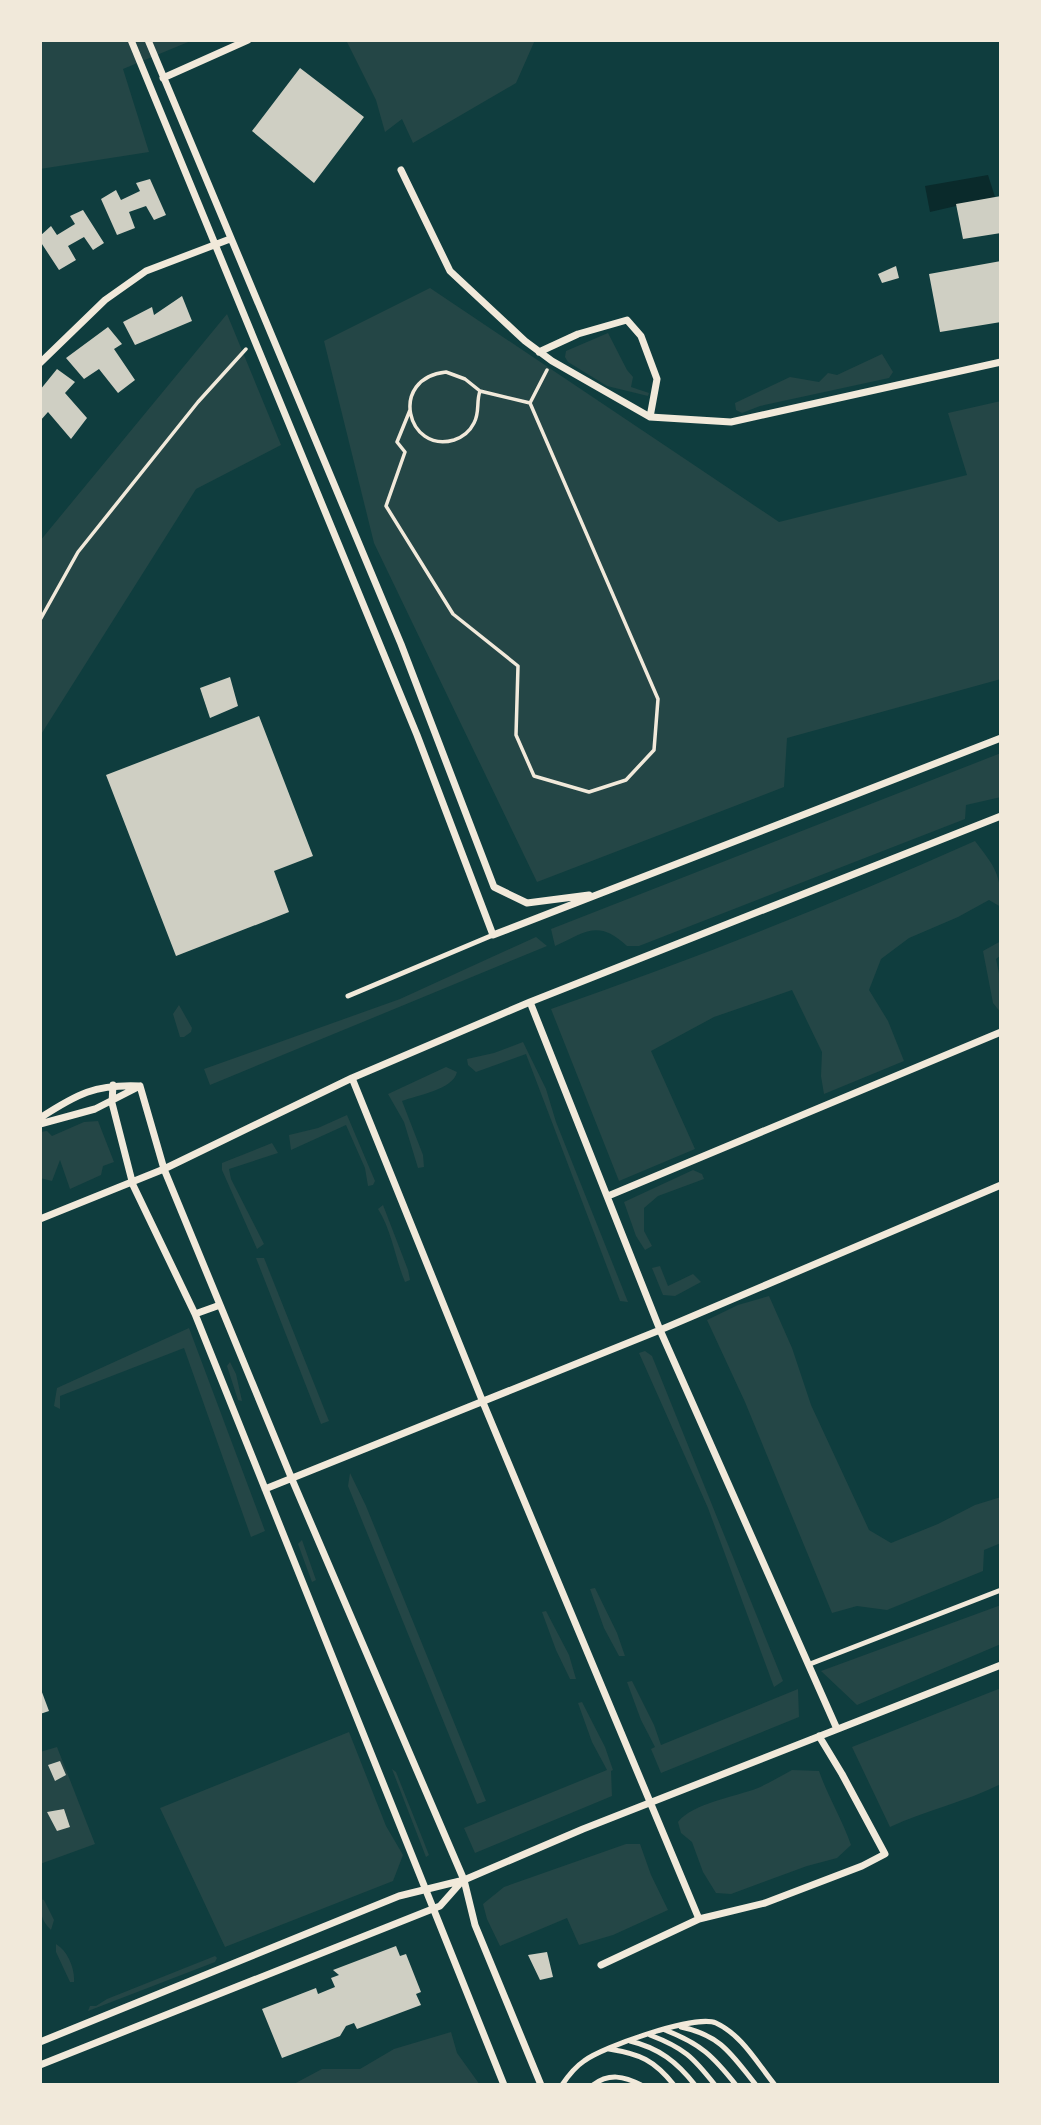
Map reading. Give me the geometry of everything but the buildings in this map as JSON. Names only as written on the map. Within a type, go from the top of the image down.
[{"type":"street","points":[[131,40],[418,735],[493,935],[1001,738]]},
{"type":"street","points":[[148,40],[401,645],[494,887],[527,903],[602,894]]},
{"type":"street","points":[[163,78],[248,40]]},
{"type":"street","points":[[401,170],[450,271],[539,352],[650,417],[731,422],[1001,362]]},
{"type":"street","points":[[40,363],[105,300],[146,271],[230,239]]},
{"type":"street","points":[[539,352],[578,334],[627,320],[641,336],[657,379],[650,417]]},
{"type":"street","points":[[40,1219],[164,1169],[352,1078],[530,1002],[1001,816]]},
{"type":"street","points":[[530,1002],[660,1330],[837,1729]]},
{"type":"street","points":[[608,1196],[1001,1032]]},
{"type":"street","points":[[352,1078],[482,1400],[699,1919]]},
{"type":"street","points":[[40,1121],[77,1094],[113,1085],[140,1086]]},
{"type":"street","points":[[113,1085],[112,1101],[133,1182],[195,1314],[504,2085]]},
{"type":"street","points":[[140,1086],[164,1169],[291,1477],[464,1880],[475,1925],[541,2085]]},
{"type":"street","points":[[40,1121],[94,1109],[140,1086]]},
{"type":"street","points":[[265,1489],[660,1330],[1001,1185]]},
{"type":"street","points":[[195,1314],[220,1305]]},
{"type":"street","points":[[40,2042],[399,1896],[464,1880],[650,1803],[1001,1665]]},
{"type":"street","points":[[601,1965],[699,1919],[765,1903],[862,1866],[885,1854],[819,1736]]},
{"type":"street","points":[[40,2065],[440,1906],[464,1880]]},
{"type":"lane","points":[[348,996],[493,935]]},
{"type":"lane","points":[[810,1664],[1001,1590]]},
{"type":"lane","points":[[562,2085],[582,2062],[605,2049],[693,2021],[713,2022],[734,2034],[775,2085]]},
{"type":"lane","points":[[677,2026],[699,2031],[723,2044],[756,2085]]},
{"type":"lane","points":[[665,2030],[713,2056],[736,2085]]},
{"type":"lane","points":[[650,2035],[675,2044],[694,2058],[715,2085]]},
{"type":"lane","points":[[629,2041],[649,2046],[664,2054],[681,2066],[695,2085]]},
{"type":"lane","points":[[605,2049],[628,2052],[649,2059],[674,2085]]},
{"type":"lane","points":[[593,2085],[599,2080],[615,2076],[641,2085]]},
{"type":"path","points":[[40,620],[78,552],[198,402],[255,339]]},
{"type":"path","points":[[530,402],[552,361]]},
{"type":"path","points":[[480,391],[476,421],[460,438],[437,441],[426,437],[417,429],[410,410],[410,398],[427,377],[436,373],[456,375],[480,391],[530,402]]},
{"type":"path","points":[[410,410],[397,442],[405,452],[386,506],[453,614],[518,666],[516,735],[534,776],[589,792],[626,780],[654,750],[658,699],[530,402]]},
{"type":"shaded area","points":[[40,40],[193,40],[123,69],[149,152],[40,169]]},
{"type":"shaded area","points":[[346,40],[535,40],[516,83],[413,143],[402,119],[385,132],[376,100]]},
{"type":"shaded area","points":[[988,175],[995,197],[930,212],[925,186]]},
{"type":"shaded area","points":[[430,288],[779,522],[967,475],[948,413],[1001,401],[1001,679],[787,738],[784,787],[537,882],[374,543],[324,341]]},
{"type":"shaded area","points":[[227,314],[281,445],[196,489],[40,736],[40,541]]},
{"type":"shaded area","points":[[608,333],[633,377],[631,387],[649,393],[648,396],[607,386],[568,362],[566,351]]},
{"type":"shaded area","points":[[882,354],[893,372],[889,378],[760,406],[742,413],[736,410],[735,403],[790,377],[819,382],[828,373],[837,375]]},
{"type":"shaded area","points":[[1001,753],[1001,797],[966,805],[965,819],[639,946],[627,946],[600,930],[584,933],[555,946],[551,929]]},
{"type":"shaded area","points":[[975,841],[996,871],[1001,907],[989,900],[909,938],[881,959],[869,990],[888,1021],[904,1061],[824,1094],[821,1076],[822,1052],[792,990],[714,1017],[651,1051],[695,1149],[619,1181],[551,1009],[764,930]]},
{"type":"shaded area","points":[[536,937],[547,946],[210,1085],[204,1069],[400,999]]},
{"type":"shaded area","points":[[1001,941],[1001,955],[996,959],[1001,983],[1001,1013],[993,1003],[983,951]]},
{"type":"shaded area","points":[[179,1005],[192,1028],[184,1037],[180,1037],[173,1014]]},
{"type":"shaded area","points":[[523,1042],[546,1089],[556,1122],[628,1302],[620,1301],[526,1054],[476,1072],[468,1065],[467,1059],[494,1053]]},
{"type":"shaded area","points":[[446,1067],[457,1072],[449,1083],[442,1088],[402,1101],[423,1155],[424,1167],[418,1168],[404,1122],[388,1094]]},
{"type":"shaded area","points":[[347,1115],[375,1181],[373,1185],[368,1186],[365,1168],[346,1125],[291,1150],[289,1135],[318,1128]]},
{"type":"shaded area","points":[[98,1121],[114,1162],[103,1166],[101,1175],[70,1189],[60,1160],[52,1181],[40,1178],[40,1132],[47,1131],[52,1136],[84,1122]]},
{"type":"shaded area","points":[[272,1143],[278,1153],[229,1169],[231,1179],[264,1244],[257,1249],[222,1170],[222,1163]]},
{"type":"shaded area","points":[[693,1170],[702,1174],[704,1179],[658,1196],[644,1208],[644,1231],[652,1246],[645,1250],[636,1236],[624,1202]]},
{"type":"shaded area","points":[[383,1205],[408,1270],[410,1280],[405,1282],[387,1226],[378,1209]]},
{"type":"shaded area","points":[[256,1258],[264,1258],[329,1421],[321,1424]]},
{"type":"shaded area","points":[[660,1266],[668,1286],[693,1274],[701,1282],[675,1296],[663,1295],[652,1268]]},
{"type":"shaded area","points":[[769,1296],[792,1348],[811,1405],[869,1530],[891,1543],[975,1505],[1001,1497],[1001,1543],[984,1550],[983,1571],[887,1610],[857,1606],[832,1613],[745,1402],[707,1320],[738,1305]]},
{"type":"shaded area","points":[[189,1328],[265,1531],[251,1537],[184,1348],[60,1396],[60,1409],[54,1406],[57,1388]]},
{"type":"shaded area","points":[[645,1351],[652,1356],[783,1681],[774,1687],[708,1508],[639,1353]]},
{"type":"shaded area","points":[[230,1362],[236,1374],[242,1401],[238,1400],[227,1366]]},
{"type":"shaded area","points":[[350,1473],[366,1506],[486,1801],[477,1804],[348,1486]]},
{"type":"shaded area","points":[[302,1540],[316,1580],[312,1582],[298,1544]]},
{"type":"shaded area","points":[[595,1588],[625,1656],[619,1656],[604,1628],[590,1589]]},
{"type":"shaded area","points":[[1001,1605],[1001,1644],[857,1705],[821,1671]]},
{"type":"shaded area","points":[[546,1611],[569,1655],[576,1679],[570,1679],[556,1650],[542,1612]]},
{"type":"shaded area","points":[[632,1681],[661,1745],[798,1689],[799,1717],[661,1773],[651,1749],[655,1747],[641,1720],[627,1682]]},
{"type":"shaded area","points":[[1001,1688],[1001,1784],[890,1827],[852,1747]]},
{"type":"shaded area","points":[[582,1702],[605,1747],[613,1770],[612,1796],[475,1853],[464,1828],[607,1770],[592,1742],[578,1703]]},
{"type":"shaded area","points":[[349,1732],[386,1826],[403,1855],[393,1881],[225,1947],[160,1808]]},
{"type":"shaded area","points":[[57,1747],[95,1844],[40,1864],[40,1752]]},
{"type":"shaded area","points":[[392,1769],[396,1772],[429,1855],[426,1857]]},
{"type":"shaded area","points":[[792,1770],[819,1771],[851,1845],[837,1858],[731,1894],[716,1893],[703,1872],[692,1842],[681,1833],[678,1822],[694,1810],[758,1788]]},
{"type":"shaded area","points":[[626,1844],[640,1844],[668,1910],[613,1935],[579,1945],[567,1918],[500,1946],[483,1904],[504,1887]]},
{"type":"shaded area","points":[[40,1899],[44,1900],[54,1920],[51,1930],[42,1916]]},
{"type":"shaded area","points":[[56,1944],[70,1961],[74,1982],[70,1982],[56,1952]]},
{"type":"shaded area","points":[[215,1956],[215,1962],[88,2011],[90,2006],[96,2006],[107,1999]]},
{"type":"shaded area","points":[[451,2032],[457,2053],[480,2085],[292,2085],[322,2069],[360,2069],[394,2049]]}]
